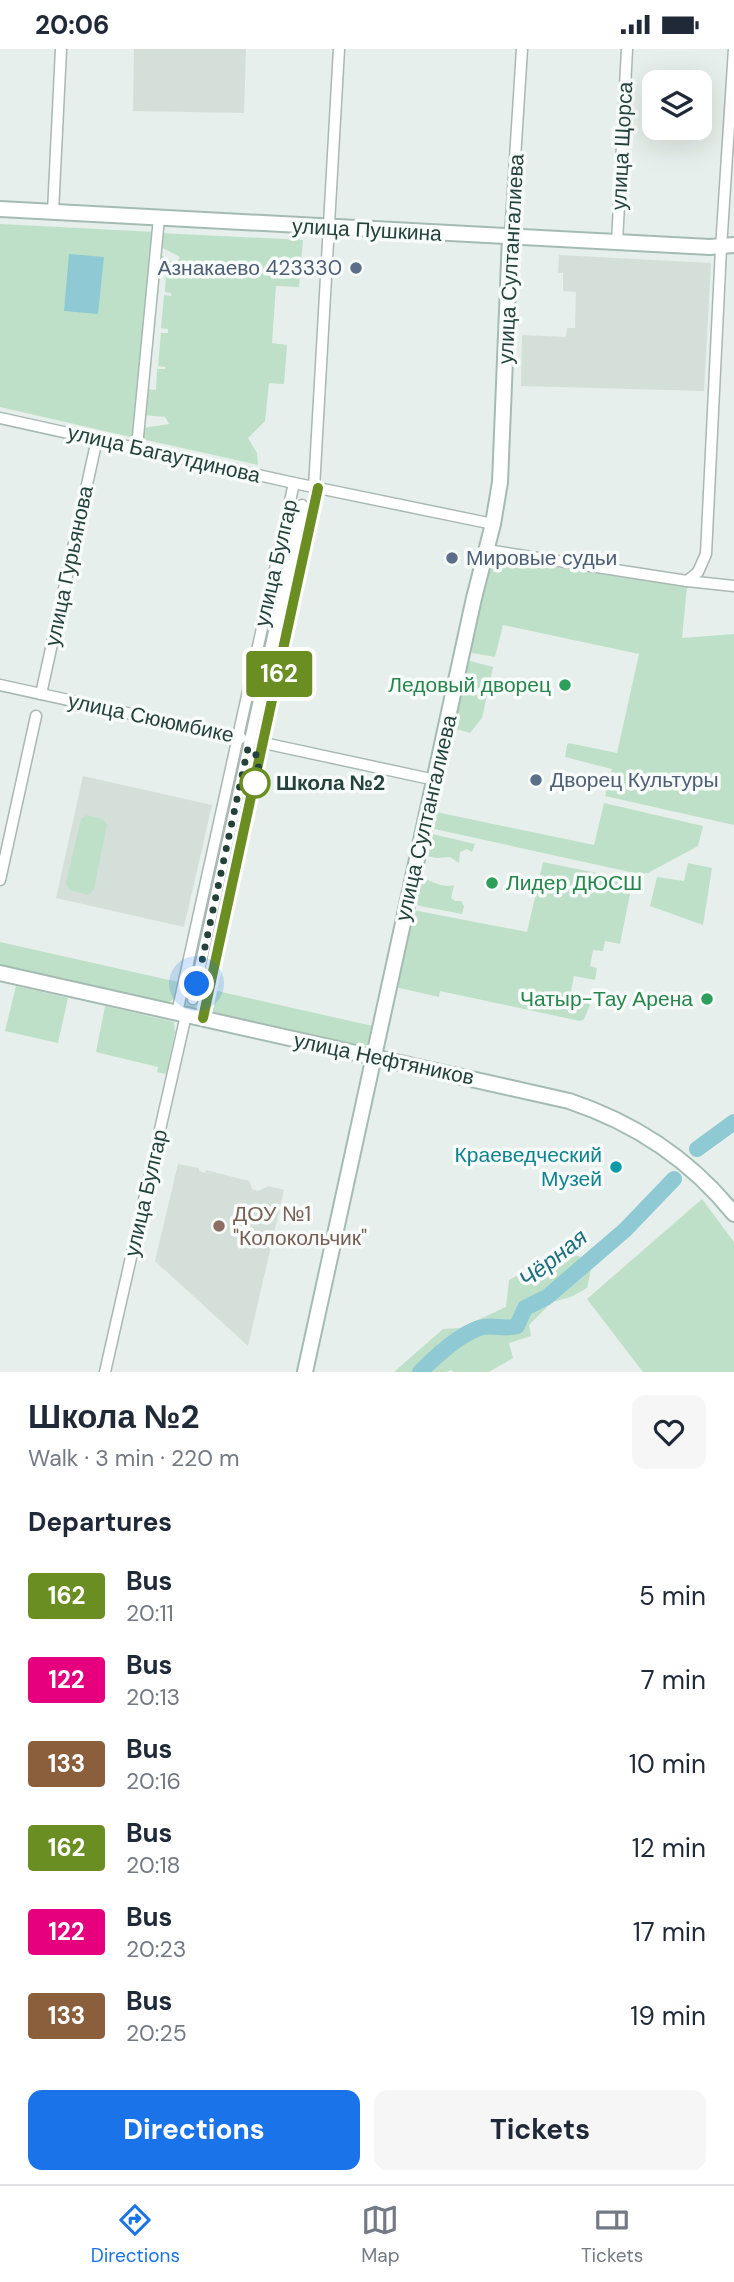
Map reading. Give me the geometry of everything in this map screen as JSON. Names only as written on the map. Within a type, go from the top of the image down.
[{"type":"street","points":[[53,212],[61,49]]},
{"type":"street","name":"улица Булгар","points":[[203,1018],[264,743],[316,488],[339,49]]},
{"type":"street","name":"улица Султангалиева","points":[[305,1372],[474,598],[493,524],[500,482],[510,237],[522,49]]},
{"type":"street","name":"улица Щорса","points":[[618,243],[627,49]]},
{"type":"street","points":[[687,581],[698,572],[706,554],[730,247],[734,49]]},
{"type":"street","name":"улица Пушкина","points":[[0,209],[730,247]]},
{"type":"street","points":[[137,447],[159,218]]},
{"type":"street","name":"улица Багаутдинова","points":[[0,418],[294,484],[493,524]]},
{"type":"street","name":"улица Гурьянова","points":[[41,694],[97,439]]},
{"type":"street","name":"улица Булгар","points":[[105,1372],[182,1014],[242,712],[294,484]]},
{"type":"street","points":[[193,999],[302,505]]},
{"type":"street","points":[[486,550],[734,586]]},
{"type":"street","name":"улица Сююмбике","points":[[0,685],[237,737],[249,744],[264,743],[426,778]]},
{"type":"street","points":[[242,712],[245,721],[254,726],[263,725],[269,719]]},
{"type":"street","points":[[0,880],[36,716]]},
{"type":"street","points":[[232,760],[239,750],[249,744]]},
{"type":"street","points":[[249,744],[257,754],[259,766]]},
{"type":"street","name":"улица Нефтяников","points":[[0,973],[542,1093],[601,1112],[646,1135],[678,1157],[719,1196],[734,1215]]},
{"type":"shaded area","points":[[134,49],[246,49],[244,113],[133,111]]},
{"type":"shaded area","points":[[559,255],[711,263],[704,391],[521,386],[522,335],[566,337],[567,328],[575,328],[576,292],[563,291],[563,273],[558,273]]},
{"type":"shaded area","points":[[83,776],[212,805],[184,927],[56,898]]},
{"type":"shaded area","name":"ДОУ №1 \"Колокольчик\"","points":[[178,1164],[199,1168],[199,1171],[205,1173],[206,1170],[249,1181],[252,1189],[258,1191],[269,1186],[284,1190],[248,1346],[155,1261]]},
{"type":"green space","points":[[0,224],[156,232],[135,438],[0,407]]},
{"type":"green space","points":[[160,233],[303,240],[299,287],[276,286],[272,343],[287,345],[284,384],[269,383],[265,421],[248,438],[257,453],[258,465],[142,439],[143,428],[169,424],[165,417],[144,415],[147,389],[156,390],[157,369],[165,369],[158,366],[161,333],[168,333],[168,329],[161,328],[164,295],[171,296],[171,293],[165,292],[166,271],[157,270],[159,254],[176,264],[180,257],[159,246]]},
{"type":"green space","points":[[294,505],[309,509],[263,721],[251,722],[247,717]]},
{"type":"green space","points":[[500,559],[687,587],[682,638],[734,634],[734,825],[605,796],[612,769],[565,757],[569,743],[617,753],[639,654],[503,625],[495,657],[472,653],[470,647],[491,562]]},
{"type":"green space","points":[[470,661],[493,667],[482,718],[470,733],[453,728],[467,663]]},
{"type":"green space","points":[[238,757],[252,758],[254,762],[201,1004],[194,1009],[188,1008],[184,1003]]},
{"type":"green space","points":[[604,803],[703,826],[698,846],[648,873],[639,874],[430,828],[436,812],[594,845]]},
{"type":"green space","points":[[87,815],[103,819],[107,825],[94,889],[89,895],[69,890],[66,883],[81,819]]},
{"type":"green space","points":[[428,835],[475,844],[472,852],[467,849],[460,852],[459,863],[450,857],[423,855]]},
{"type":"green space","points":[[543,862],[626,879],[632,884],[620,944],[605,941],[603,951],[593,950],[590,966],[597,968],[595,980],[574,976],[570,997],[586,1000],[590,1005],[584,1019],[580,1021],[440,991],[439,997],[395,987],[413,910],[527,932]]},
{"type":"green space","points":[[688,863],[712,868],[703,925],[650,906],[657,877],[684,881]]},
{"type":"green space","points":[[418,877],[440,885],[454,885],[451,898],[461,901],[464,906],[462,914],[414,903]]},
{"type":"green space","points":[[0,942],[178,982],[174,999],[167,1003],[0,965]]},
{"type":"green space","points":[[16,986],[68,998],[58,1043],[5,1031]]},
{"type":"green space","points":[[213,990],[373,1026],[367,1045],[362,1047],[213,1013],[210,1005]]},
{"type":"green space","points":[[105,1006],[174,1022],[175,1032],[166,1074],[157,1072],[158,1067],[96,1052]]},
{"type":"green space","points":[[702,1199],[734,1242],[734,1372],[643,1372],[587,1299]]},
{"type":"green space","points":[[572,1254],[587,1259],[591,1270],[587,1288],[571,1297],[552,1302],[529,1325],[531,1336],[509,1343],[513,1358],[489,1372],[394,1372],[443,1329],[460,1328],[506,1307],[509,1280],[522,1273],[551,1270]]},
{"type":"water","points":[[69,254],[104,257],[98,314],[64,311]]},
{"type":"waterway","name":"Чёрная","points":[[697,1149],[734,1122]]},
{"type":"waterway","name":"Чёрная","points":[[420,1372],[450,1345],[476,1329],[517,1326],[525,1308],[547,1297],[625,1230],[674,1179]]},
{"type":"bus line","name":"162","points":[[203,1018],[318,488]]},
{"type":"place","name":"Азнакаево 423330","points":[[356,268]]},
{"type":"place","name":"Мировые судьи","points":[[452,558]]},
{"type":"place","name":"Ледовый дворец","points":[[565,685]]},
{"type":"place","name":"Дворец Культуры","points":[[536,780]]},
{"type":"place","name":"Школа №2","points":[[255,783]]},
{"type":"place","name":"Лидер ДЮСШ","points":[[492,883]]},
{"type":"place","name":"Чатыр-Тау Арена","points":[[707,999]]},
{"type":"place","name":"Краеведческий Музей","points":[[616,1167]]},
{"type":"place","name":"ДОУ №1 \"Колокольчик\"","points":[[219,1226]]},
{"type":"route","points":[[197,984],[248,748],[257,754],[259,762],[254,786],[255,783]]}]
